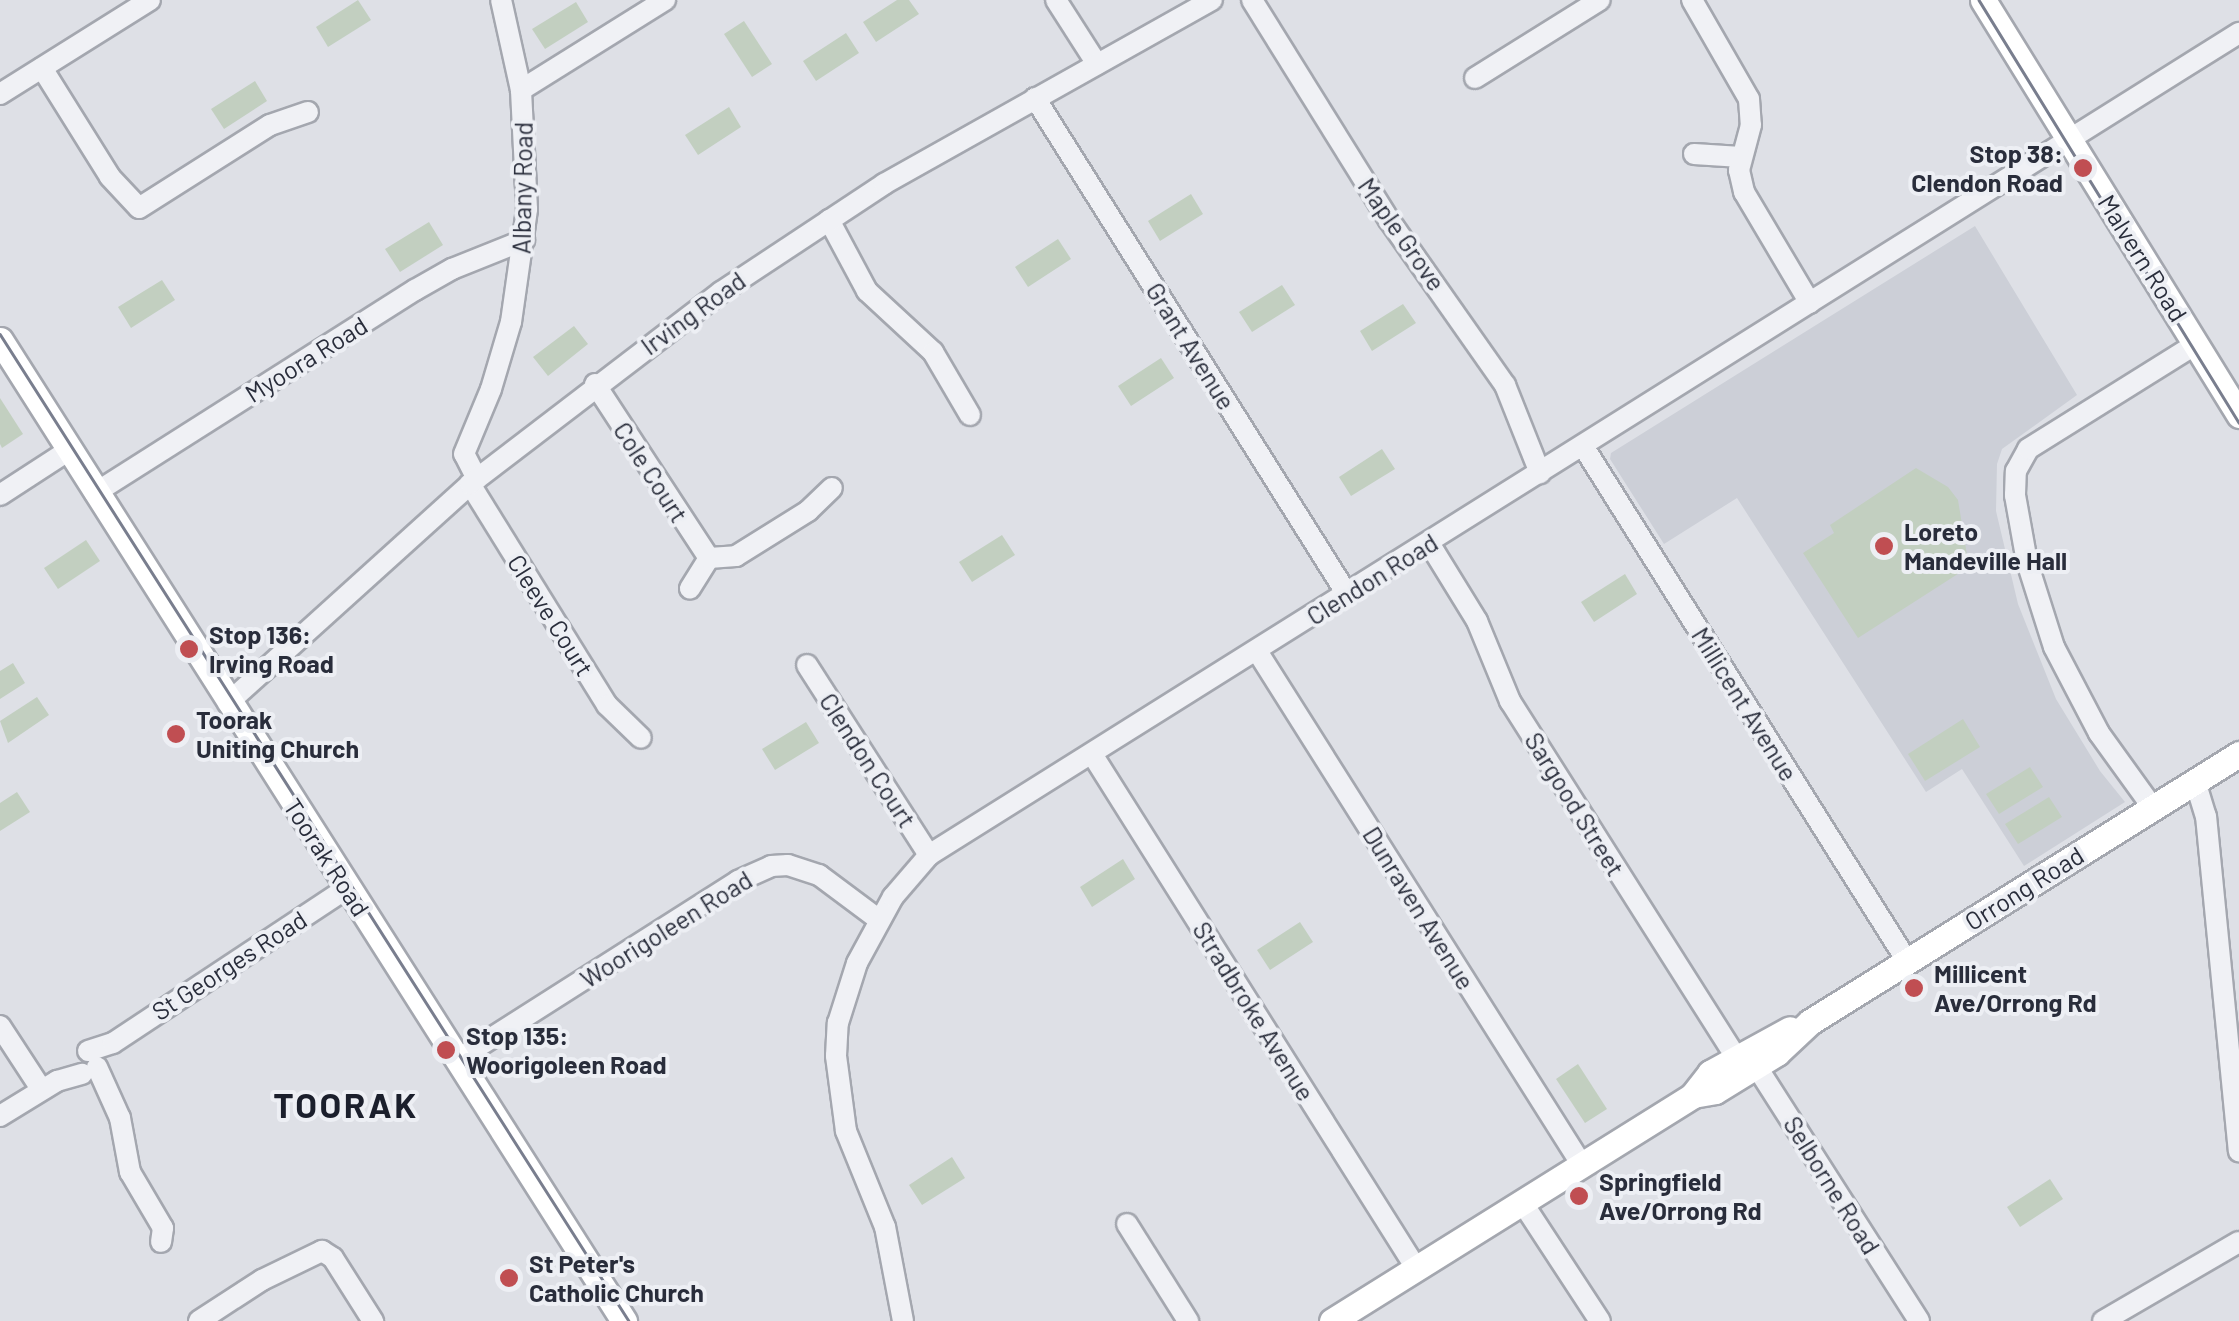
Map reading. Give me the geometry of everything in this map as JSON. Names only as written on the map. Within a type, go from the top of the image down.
[{"type":"main road","name":"Malvern Road","points":[[1984,0],[2239,415]]},
{"type":"main road","name":"Toorak Road","points":[[0,340],[624,1321]]},
{"type":"main road","name":"Orrong Road","points":[[1332,1321],[1693,1095],[1710,1073],[1746,1062],[1771,1036],[1810,1022],[2239,754]]},
{"type":"street","points":[[0,94],[150,0]]},
{"type":"street","name":"Albany Road","points":[[473,481],[464,454],[511,322],[524,240],[528,171],[521,90],[501,0]]},
{"type":"street","points":[[521,90],[664,0]]},
{"type":"street","points":[[1056,0],[1097,64]]},
{"type":"street","name":"Irving Road","points":[[228,703],[473,481],[595,384],[829,220],[1035,98],[1212,0]]},
{"type":"street","name":"Maple Grove","points":[[1252,0],[1389,220],[1505,385],[1540,473]]},
{"type":"street","points":[[1475,78],[1600,0]]},
{"type":"street","points":[[1692,0],[1750,100],[1751,125],[1741,157],[1740,176],[1746,199],[1810,303]]},
{"type":"street","name":"Clendon Road","points":[[903,1321],[885,1227],[846,1131],[836,1056],[847,992],[878,919],[929,855],[2070,140],[2236,42]]},
{"type":"street","points":[[42,68],[110,177],[139,208],[270,125],[308,112]]},
{"type":"street","name":"Grant Avenue","points":[[1035,98],[1347,594]]},
{"type":"street","points":[[1694,154],[1741,157]]},
{"type":"street","points":[[829,220],[867,290],[933,352],[970,415]]},
{"type":"street","name":"Myoora Road","points":[[95,493],[415,290],[452,269],[524,240]]},
{"type":"street","points":[[2153,808],[2098,733],[2054,647],[2026,562],[2016,471],[2028,449],[2196,344]]},
{"type":"street","name":"Cole Court","points":[[595,384],[709,558]]},
{"type":"street","points":[[474,432],[494,464]]},
{"type":"street","name":"Millicent Avenue","points":[[1582,446],[1907,961]]},
{"type":"street","points":[[0,495],[69,450]]},
{"type":"street","name":"Cleeve Court","points":[[473,481],[607,705],[641,738]]},
{"type":"street","points":[[690,589],[709,558],[736,556],[808,511],[832,488]]},
{"type":"street","name":"Sargood Street","points":[[1429,543],[1477,621],[1510,701],[1746,1062]]},
{"type":"street","name":"Dunraven Avenue","points":[[1257,651],[1582,1165]]},
{"type":"street","name":"Clendon Court","points":[[806,665],[929,855]]},
{"type":"street","name":"Stradbroke Avenue","points":[[1092,754],[1416,1268]]},
{"type":"street","points":[[2196,782],[2206,816],[2239,1151]]},
{"type":"street","name":"Woorigoleen Road","points":[[457,1060],[738,881],[771,866],[788,865],[818,875],[878,919]]},
{"type":"street","name":"St Georges Road","points":[[0,1116],[87,1065],[113,1043],[347,888]]},
{"type":"street","points":[[0,1026],[49,1085]]},
{"type":"street","name":"Selborne Road","points":[[1746,1062],[1919,1321]]},
{"type":"street","points":[[87,1065],[120,1118],[130,1172],[163,1228],[161,1242]]},
{"type":"street","points":[[1522,1202],[1600,1321]]},
{"type":"street","points":[[1127,1224],[1188,1321]]},
{"type":"street","points":[[2103,1321],[2239,1242]]},
{"type":"street","points":[[198,1321],[262,1280],[322,1251],[333,1258],[373,1321]]},
{"type":"shaded area","name":"Loreto Mandeville Hall","points":[[1975,226],[2077,395],[2002,449],[1997,464],[1996,511],[2018,604],[2056,699],[2100,771],[2125,802],[2024,866],[1962,769],[1926,792],[1737,498],[1664,544],[1610,459],[1611,453]]},
{"type":"green space","points":[[358,0],[371,20],[328,47],[316,27]]},
{"type":"green space","points":[[897,0],[909,0],[919,14],[876,42],[863,22]]},
{"type":"green space","points":[[576,2],[588,22],[545,49],[532,29]]},
{"type":"green space","points":[[744,21],[772,64],[752,77],[724,34]]},
{"type":"green space","points":[[846,33],[859,53],[816,81],[803,61]]},
{"type":"green space","points":[[255,81],[267,101],[224,129],[211,109]]},
{"type":"green space","points":[[729,107],[741,127],[698,155],[685,135]]},
{"type":"green space","points":[[1191,194],[1203,214],[1160,241],[1148,221]]},
{"type":"green space","points":[[429,222],[443,245],[400,272],[385,249]]},
{"type":"green space","points":[[1058,239],[1071,259],[1028,287],[1015,267]]},
{"type":"green space","points":[[162,280],[175,300],[131,328],[118,307]]},
{"type":"green space","points":[[1282,285],[1295,305],[1252,332],[1239,312]]},
{"type":"green space","points":[[1403,304],[1416,323],[1372,351],[1360,331]]},
{"type":"green space","points":[[574,326],[588,344],[548,376],[533,357]]},
{"type":"green space","points":[[1161,358],[1174,378],[1131,406],[1118,386]]},
{"type":"green space","points":[[0,398],[23,434],[2,448],[0,444]]},
{"type":"green space","points":[[1382,449],[1395,469],[1351,496],[1339,477]]},
{"type":"green space","points":[[1916,468],[1948,487],[1958,500],[1968,561],[1964,570],[1858,638],[1803,553],[1834,533],[1830,525]]},
{"type":"green space","points":[[1002,535],[1015,555],[972,582],[959,562]]},
{"type":"green space","points":[[86,540],[100,561],[58,589],[44,568]]},
{"type":"green space","points":[[1625,574],[1637,594],[1594,622],[1581,602]]},
{"type":"green space","points":[[13,663],[25,683],[0,699],[0,671]]},
{"type":"green space","points":[[37,697],[49,715],[8,743],[0,721]]},
{"type":"green space","points":[[1963,719],[1980,747],[1925,781],[1908,754]]},
{"type":"green space","points":[[806,722],[819,743],[775,770],[762,749]]},
{"type":"green space","points":[[2030,767],[2043,787],[1999,814],[1986,794]]},
{"type":"green space","points":[[17,792],[30,812],[0,831],[0,803]]},
{"type":"green space","points":[[2049,797],[2062,817],[2018,844],[2005,824]]},
{"type":"green space","points":[[1123,859],[1135,879],[1092,907],[1080,887]]},
{"type":"green space","points":[[1300,922],[1313,942],[1270,970],[1257,950]]},
{"type":"green space","points":[[1578,1064],[1607,1109],[1585,1123],[1556,1079]]},
{"type":"green space","points":[[952,1157],[965,1178],[922,1205],[909,1185]]},
{"type":"green space","points":[[2050,1179],[2063,1199],[2020,1227],[2007,1207]]},
{"type":"tram line","points":[[1979,0],[2239,422]]},
{"type":"tram line","points":[[0,334],[629,1321]]},
{"type":"place","name":"Stop 38: Clendon Road","points":[[2083,168]]},
{"type":"place","name":"Loreto Mandeville Hall","points":[[1884,546]]},
{"type":"place","name":"Stop 136: Irving Road","points":[[189,649]]},
{"type":"place","name":"Toorak Uniting Church","points":[[176,734]]},
{"type":"place","name":"Millicent Ave/Orrong Rd","points":[[1914,988]]},
{"type":"place","name":"Stop 135: Woorigoleen Road","points":[[446,1050]]},
{"type":"place","name":"Springfield Ave/Orrong Rd","points":[[1579,1196]]},
{"type":"place","name":"St Peter's Catholic Church","points":[[509,1278]]},
{"type":"district","name":"TOORAK","points":[[346,1104]]}]
